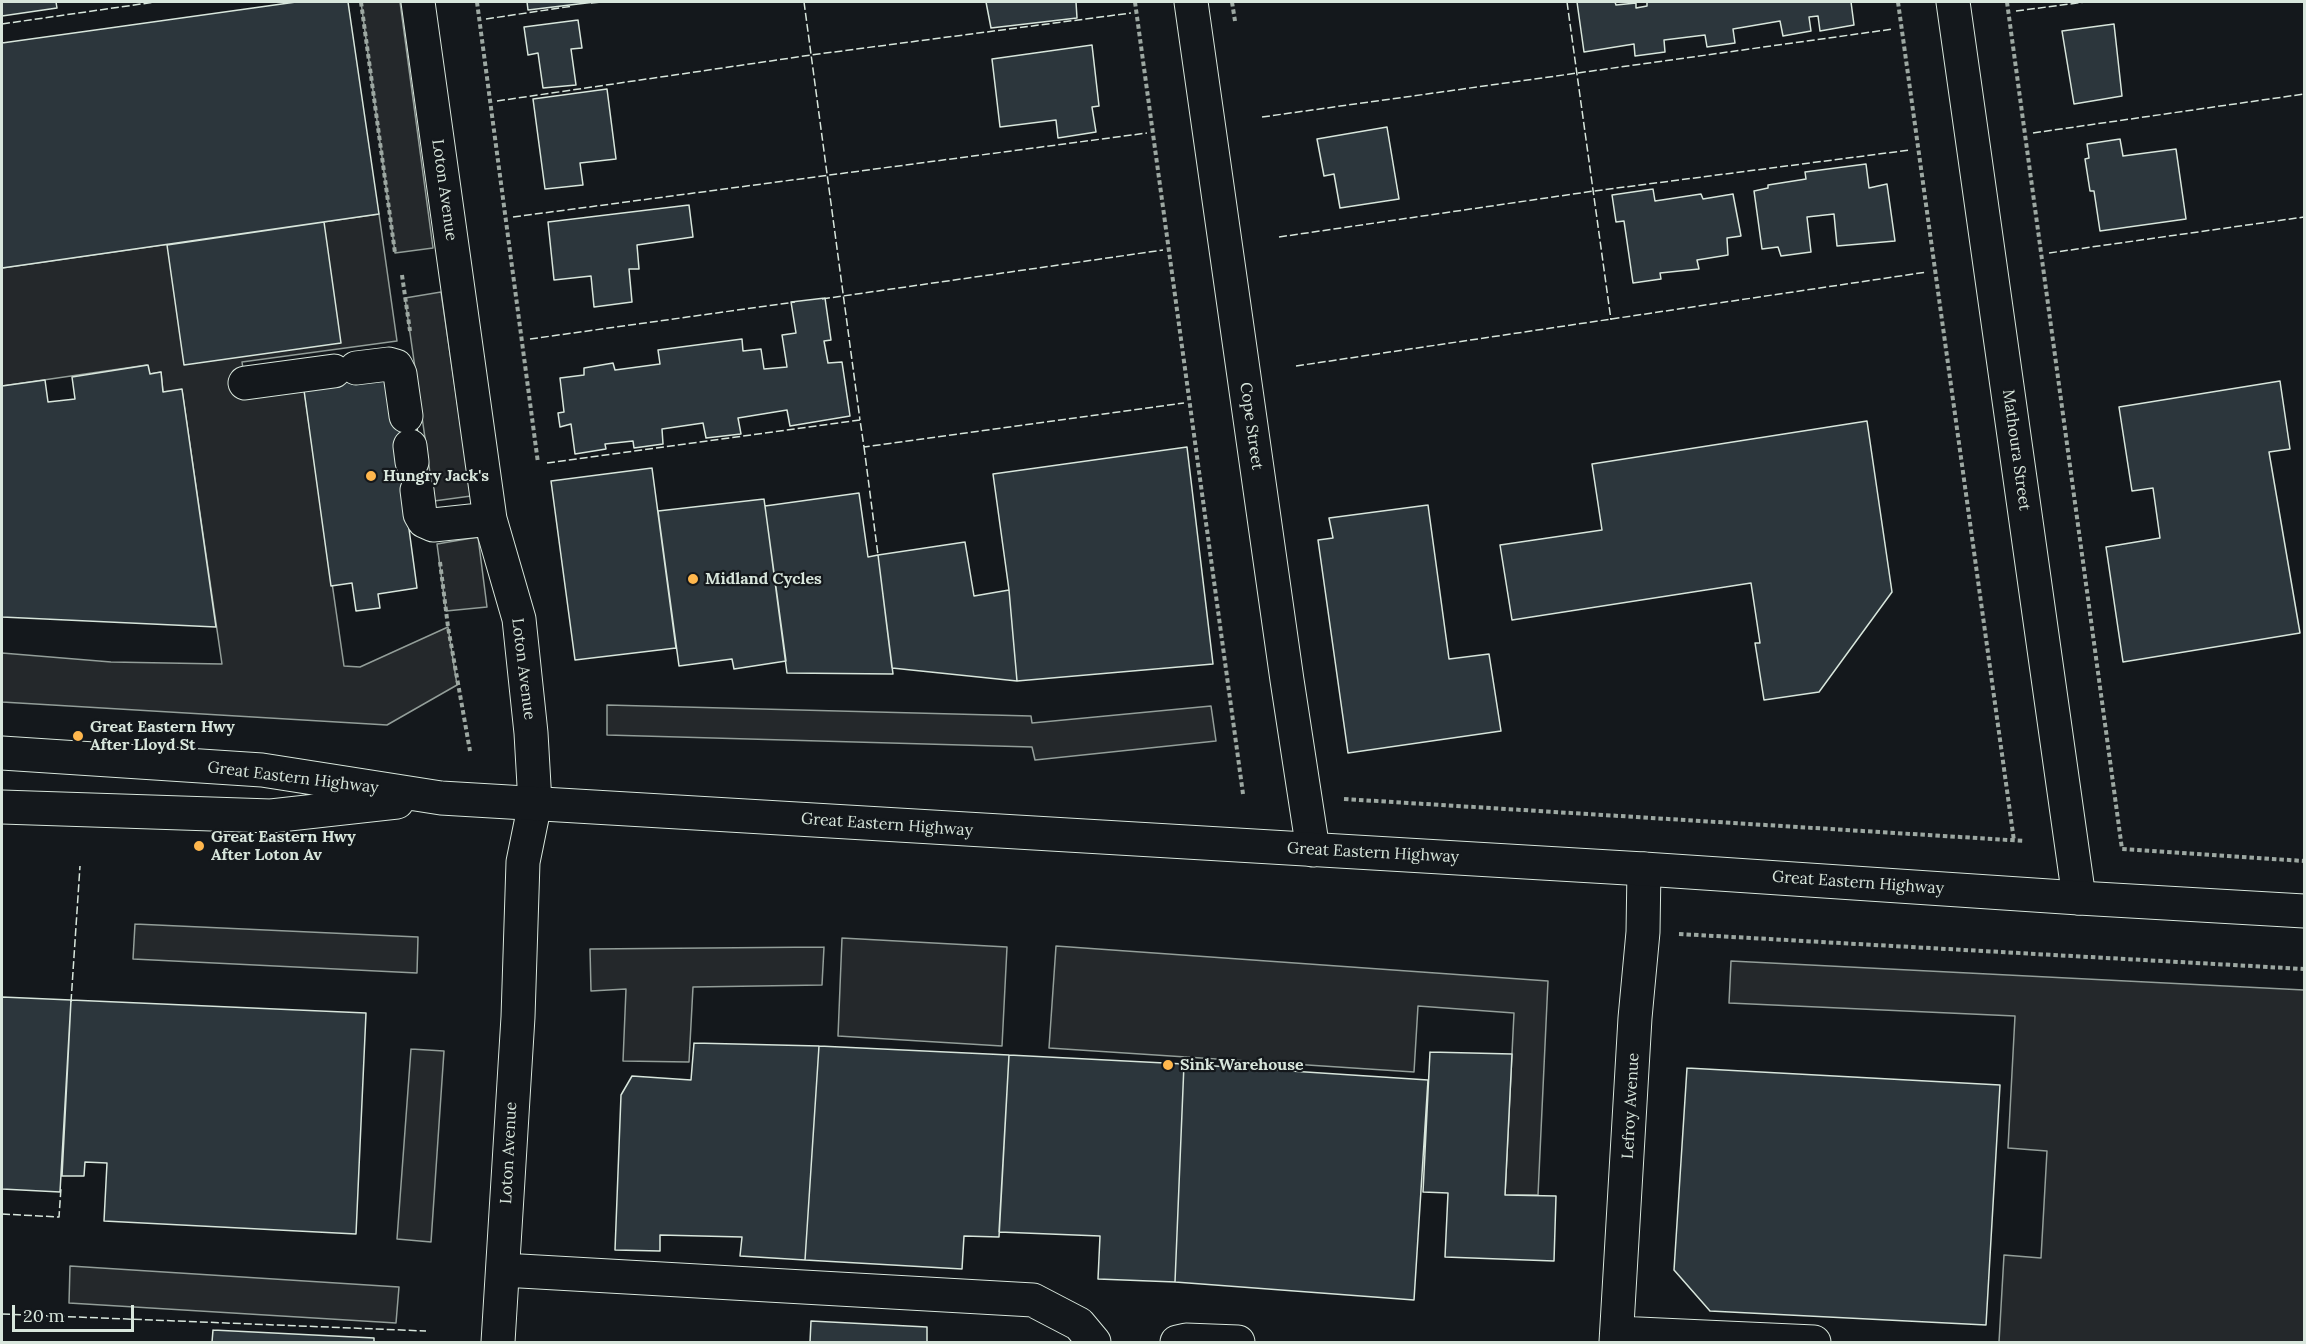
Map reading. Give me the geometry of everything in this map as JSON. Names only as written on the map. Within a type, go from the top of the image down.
[{"type":"main road","name":"Loton Avenue","points":[[418,2],[490,519],[519,619],[531,733],[535,803],[523,861],[518,1017],[498,1342]]},
{"type":"main road","name":"Cope Street","points":[[1191,2],[1313,850]]},
{"type":"main road","name":"Mathoura Street","points":[[1953,2],[2079,898]]},
{"type":"main road","points":[[245,382],[389,364],[396,366],[400,374],[420,514],[424,521],[433,525],[490,519]]},
{"type":"main road","name":"Great Eastern Highway","points":[[2,753],[262,770],[441,798],[1644,869],[2304,911]]},
{"type":"main road","name":"Great Eastern Highway","points":[[2,807],[272,816],[441,798]]},
{"type":"main road","name":"Lefroy Avenue","points":[[1617,1338],[1635,1018],[1643,932],[1644,869]]},
{"type":"main road","points":[[503,1270],[1033,1300],[1079,1324],[1094,1342]]},
{"type":"main road","points":[[1617,1338],[1814,1342]]},
{"type":"main road","points":[[1182,1341],[1238,1342]]},
{"type":"path","points":[[360,2],[395,253]]},
{"type":"path","points":[[477,2],[538,463]]},
{"type":"path","points":[[1135,2],[1243,794]]},
{"type":"path","points":[[1898,2],[2014,841]]},
{"type":"path","points":[[2007,2],[2122,849],[2304,861]]},
{"type":"path","points":[[439,555],[448,627],[470,751]]},
{"type":"path","points":[[1337,798],[2025,841]]},
{"type":"path","points":[[1643,932],[2304,969]]},
{"type":"shaded area","points":[[361,2],[400,2],[433,248],[395,253]]},
{"type":"shaded area","points":[[379,214],[397,341],[242,362],[245,382],[302,375],[344,666],[360,667],[448,627],[457,685],[387,725],[2,702],[2,653],[111,662],[222,664],[182,390],[163,392],[161,372],[150,374],[147,365],[2,386],[2,268]]},
{"type":"shaded area","points":[[441,292],[471,496],[434,501],[405,298]]},
{"type":"shaded area","points":[[478,537],[487,607],[446,611],[437,544]]},
{"type":"shaded area","points":[[607,705],[1031,716],[1032,723],[1211,706],[1216,741],[1035,760],[1032,747],[607,735]]},
{"type":"shaded area","points":[[135,924],[418,937],[417,973],[133,959]]},
{"type":"shaded area","points":[[842,938],[1007,947],[1002,1046],[838,1036]]},
{"type":"shaded area","points":[[1056,946],[1548,981],[1538,1195],[1505,1195],[1514,1013],[1418,1006],[1414,1072],[1049,1048]]},
{"type":"shaded area","points":[[824,947],[822,985],[693,987],[689,1062],[623,1061],[626,989],[591,991],[590,949]]},
{"type":"shaded area","points":[[1731,961],[2304,990],[2304,1342],[1999,1342],[2004,1255],[2041,1258],[2047,1151],[2008,1148],[2015,1016],[1729,1003]]},
{"type":"shaded area","points":[[411,1049],[444,1051],[431,1242],[397,1239]]},
{"type":"shaded area","points":[[70,1266],[399,1287],[396,1323],[69,1303]]},
{"type":"building","points":[[2,2],[56,2],[57,8],[2,16]]},
{"type":"building","points":[[296,2],[348,2],[379,214],[2,268],[2,43]]},
{"type":"building","points":[[527,2],[595,2],[528,10]]},
{"type":"building","points":[[986,2],[1076,2],[1077,18],[991,28]]},
{"type":"building","points":[[1577,2],[1615,2],[1616,5],[1636,3],[1636,8],[1647,6],[1647,2],[1851,2],[1854,25],[1820,31],[1818,16],[1809,17],[1811,31],[1783,36],[1780,21],[1733,29],[1735,43],[1707,47],[1705,35],[1664,40],[1665,52],[1635,56],[1634,44],[1584,52]]},
{"type":"building","points":[[578,20],[582,48],[571,49],[576,85],[543,88],[538,53],[528,55],[524,27]]},
{"type":"building","points":[[2114,24],[2122,96],[2074,104],[2062,31]]},
{"type":"building","points":[[1092,45],[1099,106],[1092,107],[1096,132],[1058,138],[1056,120],[1000,127],[992,59]]},
{"type":"building","points":[[607,89],[616,159],[580,163],[583,185],[545,189],[533,99]]},
{"type":"building","points":[[1387,127],[1399,199],[1340,208],[1334,174],[1324,176],[1317,139]]},
{"type":"building","points":[[2120,139],[2123,156],[2176,149],[2186,219],[2100,231],[2094,191],[2090,191],[2085,159],[2089,158],[2087,144]]},
{"type":"building","points":[[1866,164],[1869,188],[1887,184],[1895,241],[1837,246],[1834,214],[1807,217],[1811,252],[1781,256],[1778,247],[1762,249],[1754,191],[1768,188],[1768,185],[1806,179],[1805,172]]},
{"type":"building","points":[[1653,189],[1655,201],[1701,194],[1703,199],[1733,194],[1741,236],[1727,238],[1728,255],[1697,260],[1699,269],[1660,273],[1661,279],[1633,283],[1624,221],[1616,222],[1612,195]]},
{"type":"building","points":[[689,205],[693,237],[637,245],[639,269],[629,269],[632,302],[594,307],[591,276],[554,280],[548,222]]},
{"type":"building","points":[[324,222],[341,343],[184,365],[167,245]]},
{"type":"building","points":[[825,298],[831,340],[824,341],[828,363],[842,362],[850,416],[790,426],[787,410],[738,418],[741,434],[706,438],[703,423],[662,429],[663,444],[634,448],[633,441],[605,444],[606,449],[575,454],[571,424],[560,427],[558,413],[564,412],[560,378],[584,375],[584,368],[613,363],[615,370],[660,364],[658,350],[742,339],[743,351],[761,349],[764,369],[787,367],[782,335],[796,333],[791,302]]},
{"type":"building","points":[[148,365],[150,374],[161,372],[163,392],[182,389],[216,627],[2,617],[2,386],[45,380],[48,402],[75,399],[72,377]]},
{"type":"building","name":"Hungry Jack's","points":[[394,373],[415,415],[427,489],[404,492],[417,588],[378,594],[380,608],[356,611],[352,583],[331,586],[303,383]]},
{"type":"building","points":[[2280,381],[2290,449],[2269,452],[2300,633],[2123,662],[2106,547],[2160,538],[2153,488],[2132,491],[2119,407]]},
{"type":"building","points":[[1867,421],[1892,592],[1819,692],[1764,700],[1755,643],[1760,643],[1751,583],[1512,620],[1500,545],[1602,530],[1592,464]]},
{"type":"building","points":[[1187,447],[1213,664],[1017,681],[1009,590],[993,474]]},
{"type":"building","points":[[652,468],[676,648],[575,660],[551,481]]},
{"type":"building","points":[[859,493],[868,557],[878,555],[893,674],[787,673],[765,506]]},
{"type":"building","points":[[764,499],[786,661],[734,669],[732,659],[679,666],[658,511]]},
{"type":"building","points":[[1428,505],[1449,659],[1489,654],[1501,731],[1348,753],[1318,540],[1333,538],[1329,518]]},
{"type":"building","points":[[965,542],[974,596],[1009,590],[1017,681],[892,668],[878,555]]},
{"type":"building","points":[[2,997],[71,1000],[60,1192],[2,1189]]},
{"type":"building","points":[[71,1000],[366,1013],[356,1234],[104,1221],[107,1163],[85,1162],[84,1176],[62,1176]]},
{"type":"building","points":[[694,1043],[819,1046],[805,1260],[740,1256],[742,1237],[660,1235],[660,1251],[615,1250],[621,1095],[632,1076],[691,1080]]},
{"type":"building","points":[[819,1046],[1009,1055],[999,1237],[964,1236],[962,1269],[805,1260]]},
{"type":"building","points":[[1430,1052],[1512,1054],[1505,1195],[1556,1196],[1554,1261],[1445,1257],[1448,1193],[1423,1192]]},
{"type":"building","points":[[1009,1055],[1184,1064],[1175,1282],[1098,1279],[1100,1236],[999,1232]]},
{"type":"building","points":[[1184,1064],[1428,1080],[1414,1300],[1175,1282]]},
{"type":"building","points":[[1687,1068],[2000,1085],[1986,1325],[1710,1311],[1674,1270]]},
{"type":"building","points":[[811,1321],[927,1327],[927,1342],[810,1342]]},
{"type":"building","points":[[213,1330],[374,1338],[374,1342],[212,1342]]},
{"type":"fence","points":[[2,24],[155,2]]},
{"type":"fence","points":[[591,3],[603,2]]},
{"type":"fence","points":[[804,2],[860,420]]},
{"type":"fence","points":[[1567,2],[1611,320]]},
{"type":"fence","points":[[2016,11],[2085,2]]},
{"type":"fence","points":[[486,19],[573,6]]},
{"type":"fence","points":[[497,101],[811,55],[1131,13]]},
{"type":"fence","points":[[1262,117],[1893,29]]},
{"type":"fence","points":[[2033,133],[2304,94]]},
{"type":"fence","points":[[513,217],[1147,133]]},
{"type":"fence","points":[[1279,237],[1594,191],[1910,150]]},
{"type":"fence","points":[[2049,253],[2304,217]]},
{"type":"fence","points":[[822,299],[1163,250]]},
{"type":"fence","points":[[1296,366],[1927,272]]},
{"type":"fence","points":[[530,339],[795,302]]},
{"type":"fence","points":[[547,463],[860,420],[864,447],[1184,403]]},
{"type":"fence","points":[[864,447],[878,555]]},
{"type":"fence","points":[[71,1002],[80,866]]},
{"type":"fence","points":[[2,1214],[59,1217],[61,1188]]},
{"type":"fence","points":[[2,1314],[426,1331]]},
{"type":"place","name":"Hungry Jack's","points":[[371,476]]},
{"type":"place","name":"Midland Cycles","points":[[693,579]]},
{"type":"place","name":"Great Eastern Hwy After Lloyd St","points":[[78,736]]},
{"type":"place","name":"Great Eastern Hwy After Loton Av","points":[[199,846]]},
{"type":"place","name":"Sink Warehouse","points":[[1168,1065]]}]
